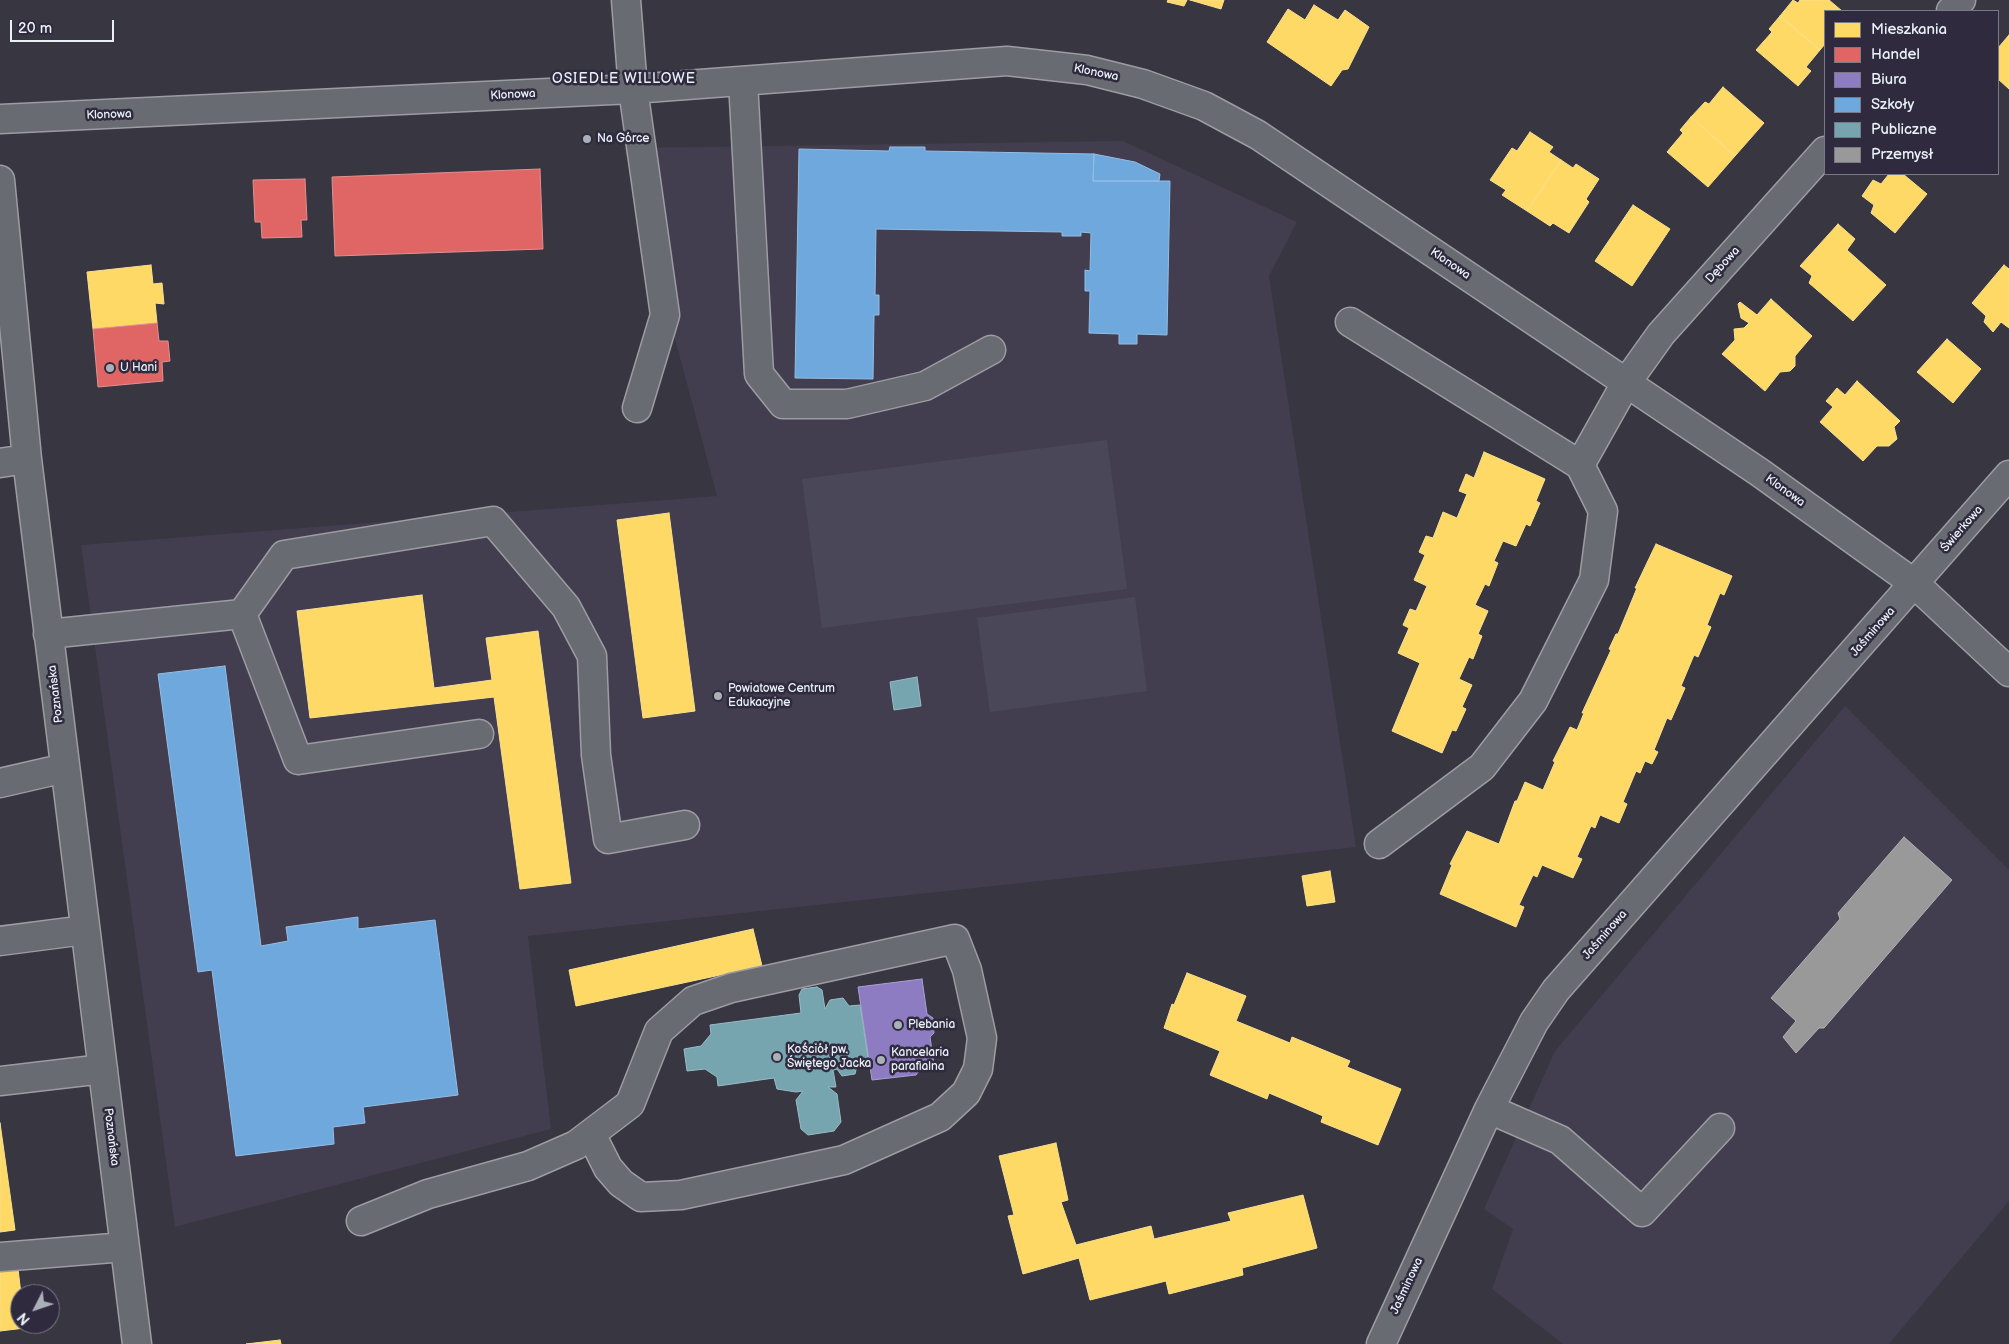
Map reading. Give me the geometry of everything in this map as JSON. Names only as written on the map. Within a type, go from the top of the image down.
[{"type":"street","points":[[626,0],[633,89],[665,315],[637,408]]},
{"type":"street","points":[[1952,10],[1961,0]]},
{"type":"street","name":"Klonowa","points":[[0,119],[633,89],[1007,62],[1087,70],[1144,84],[1204,106],[1258,135],[1759,472],[1915,584],[2009,672]]},
{"type":"street","points":[[743,81],[748,140],[758,374],[783,404],[847,404],[925,386],[991,350]]},
{"type":"street","name":"Dębowa","points":[[1580,464],[1626,383],[1661,334],[1824,152]]},
{"type":"street","name":"Poznańska","points":[[0,180],[26,459],[138,1344]]},
{"type":"street","points":[[1350,322],[1580,464],[1603,511],[1594,580],[1533,701],[1482,767],[1379,844]]},
{"type":"street","points":[[0,463],[26,459]]},
{"type":"street","name":"Świerkowa","points":[[1915,584],[2009,475]]},
{"type":"street","points":[[48,634],[242,614],[284,555],[493,521],[566,607],[592,656],[596,755],[608,839],[685,825]]},
{"type":"street","name":"Jaśminowa","points":[[1381,1344],[1489,1109],[1534,1022],[1556,990],[1915,584]]},
{"type":"street","points":[[242,614],[298,760],[479,734]]},
{"type":"street","points":[[0,782],[65,768]]},
{"type":"street","points":[[0,941],[85,930]]},
{"type":"street","points":[[361,1221],[428,1194],[528,1166],[584,1139],[630,1104],[659,1031],[693,1001],[731,988],[955,939],[967,970],[982,1038],[978,1069],[966,1093],[940,1117],[844,1160],[681,1195],[641,1197],[621,1184],[584,1139]]},
{"type":"street","points":[[0,1081],[103,1069]]},
{"type":"street","points":[[1489,1109],[1560,1140],[1642,1212],[1720,1128]]},
{"type":"street","points":[[0,1257],[125,1247]]},
{"type":"shaded area","name":"Powiatowe Centrum Edukacyjne","points":[[1123,141],[1297,222],[1269,276],[1356,847],[528,936],[551,1129],[175,1227],[81,545],[717,496],[624,148]]},
{"type":"shaded area","points":[[1107,440],[1127,589],[822,628],[802,479]]},
{"type":"shaded area","points":[[1135,597],[1147,691],[990,712],[977,618]]},
{"type":"shaded area","points":[[1845,706],[2009,870],[2009,1201],[1889,1344],[1563,1344],[1492,1289],[1513,1229],[1484,1209],[1555,1051]]},
{"type":"building: Mieszkania","points":[[1168,0],[1187,0],[1184,6],[1167,2]]},
{"type":"building: Mieszkania","points":[[1190,0],[1224,0],[1221,9]]},
{"type":"building: Mieszkania","points":[[1793,0],[1798,3],[1800,0],[1829,0],[1841,10],[1824,10],[1824,45],[1820,50],[1780,16]]},
{"type":"building: Mieszkania","points":[[1314,5],[1338,20],[1345,10],[1369,27],[1348,69],[1342,70],[1331,86],[1267,42],[1288,9],[1305,20]]},
{"type":"building: Mieszkania","points":[[1780,16],[1820,50],[1806,67],[1811,71],[1798,86],[1756,50],[1772,32],[1769,29]]},
{"type":"building: Mieszkania","points":[[2009,35],[2009,89],[1999,80],[1999,47]]},
{"type":"building: Mieszkania","points":[[1723,87],[1764,123],[1735,156],[1691,117],[1705,102],[1709,104]]},
{"type":"building: Mieszkania","points":[[1691,117],[1735,156],[1708,187],[1667,152],[1683,133],[1680,130]]},
{"type":"building: Mieszkania","points":[[1530,132],[1553,147],[1549,152],[1561,160],[1527,211],[1502,195],[1506,190],[1490,180],[1512,148],[1517,151]]},
{"type":"building: Mieszkania","points":[[1561,160],[1573,168],[1576,164],[1599,179],[1586,199],[1589,202],[1569,233],[1553,223],[1550,226],[1527,211]]},
{"type":"building: Mieszkania","points":[[1888,175],[1904,175],[1927,194],[1895,233],[1871,213],[1874,205],[1862,196],[1873,180],[1881,184]]},
{"type":"building: Mieszkania","points":[[1633,205],[1670,229],[1632,286],[1595,261]]},
{"type":"building: Mieszkania","points":[[1838,224],[1855,239],[1847,250],[1886,285],[1853,321],[1809,283],[1812,276],[1800,266]]},
{"type":"building: Mieszkania","points":[[151,265],[153,284],[162,283],[164,304],[155,303],[157,323],[93,329],[87,272]]},
{"type":"building: Mieszkania","points":[[2004,265],[2009,269],[2009,328],[2001,322],[1993,332],[1984,322],[1986,316],[1972,303]]},
{"type":"building: Mieszkania","points":[[1771,299],[1812,336],[1795,356],[1795,366],[1790,371],[1780,372],[1765,391],[1722,354],[1735,340],[1734,329],[1744,328],[1749,323],[1741,318],[1738,304],[1740,302],[1757,315]]},
{"type":"building: Mieszkania","points":[[1947,339],[1981,369],[1953,403],[1917,372]]},
{"type":"building: Mieszkania","points":[[1857,381],[1900,421],[1894,427],[1897,439],[1889,446],[1877,446],[1863,461],[1820,422],[1833,407],[1826,401],[1837,388],[1845,395]]},
{"type":"building: Mieszkania","points":[[1484,452],[1545,479],[1536,501],[1540,503],[1530,526],[1526,524],[1516,546],[1503,541],[1494,561],[1498,563],[1489,586],[1485,584],[1475,605],[1488,611],[1478,634],[1482,636],[1473,659],[1469,657],[1459,679],[1472,685],[1462,707],[1466,709],[1456,731],[1452,730],[1442,753],[1392,731],[1420,663],[1398,653],[1409,628],[1403,625],[1410,609],[1416,611],[1427,586],[1414,580],[1425,555],[1419,552],[1426,536],[1433,538],[1443,512],[1457,518],[1467,494],[1459,491],[1466,474],[1474,478]]},
{"type":"building: Mieszkania","points":[[669,513],[695,711],[643,718],[617,520]]},
{"type":"building: Mieszkania","points":[[1656,544],[1732,576],[1724,595],[1720,593],[1707,625],[1711,627],[1698,657],[1694,655],[1681,686],[1685,688],[1671,720],[1667,718],[1654,750],[1658,752],[1652,764],[1645,761],[1640,773],[1636,771],[1623,802],[1627,804],[1619,823],[1600,815],[1595,828],[1591,826],[1577,857],[1582,859],[1573,878],[1542,865],[1537,877],[1533,875],[1519,905],[1524,907],[1516,927],[1440,894],[1452,865],[1450,864],[1467,831],[1499,844],[1515,801],[1517,801],[1525,782],[1543,790],[1555,762],[1553,761],[1570,727],[1577,730],[1584,713],[1582,713],[1611,650],[1609,649],[1616,634],[1618,634],[1637,588],[1635,588]]},
{"type":"building: Mieszkania","points":[[422,595],[434,688],[492,680],[486,638],[538,631],[571,883],[520,889],[494,697],[310,718],[297,611]]},
{"type":"building: Mieszkania","points":[[1330,871],[1335,902],[1307,906],[1302,876]]},
{"type":"building: Mieszkania","points":[[753,929],[762,966],[576,1006],[569,970]]},
{"type":"building: Mieszkania","points":[[1187,973],[1246,996],[1236,1021],[1290,1043],[1292,1037],[1350,1061],[1347,1067],[1401,1089],[1378,1145],[1321,1122],[1323,1116],[1269,1093],[1267,1099],[1210,1075],[1220,1051],[1164,1028],[1172,1004],[1174,1005]]},
{"type":"building: Mieszkania","points":[[0,1123],[15,1230],[0,1232]]},
{"type":"building: Mieszkania","points":[[1056,1143],[1068,1200],[1061,1202],[1076,1245],[1151,1226],[1154,1239],[1231,1221],[1228,1213],[1303,1195],[1317,1248],[1242,1268],[1243,1275],[1169,1294],[1166,1281],[1090,1300],[1079,1258],[1023,1274],[1008,1216],[1014,1215],[999,1156]]},
{"type":"building: Mieszkania","points":[[18,1269],[20,1284],[10,1284],[10,1330],[0,1331],[0,1271]]},
{"type":"building: Mieszkania","points":[[280,1340],[281,1344],[246,1344]]},
{"type":"building: Handel","points":[[540,169],[543,249],[335,256],[332,177]]},
{"type":"building: Handel","points":[[305,179],[307,220],[301,220],[302,237],[262,238],[261,222],[255,222],[253,180]]},
{"type":"building: Handel","points":[[157,323],[159,341],[168,341],[170,361],[162,362],[163,381],[98,387],[93,329]]},
{"type":"building: Biura","name":"Plebania","points":[[922,979],[927,1014],[933,1018],[934,1033],[930,1037],[934,1064],[923,1065],[916,1075],[872,1080],[858,987]]},
{"type":"building: Szkoły","points":[[890,147],[925,147],[925,151],[1094,154],[1093,181],[1170,181],[1167,335],[1137,334],[1137,344],[1119,344],[1119,334],[1089,333],[1090,291],[1085,291],[1085,270],[1090,271],[1091,233],[1081,232],[1081,236],[1062,236],[1062,232],[876,229],[875,295],[879,295],[879,315],[874,315],[873,379],[795,378],[799,149],[889,151]]},
{"type":"building: Szkoły","points":[[1094,154],[1135,162],[1160,174],[1159,181],[1093,181]]},
{"type":"building: Szkoły","points":[[225,666],[261,946],[288,941],[286,927],[358,917],[358,929],[435,920],[458,1095],[363,1107],[365,1123],[333,1127],[334,1144],[236,1156],[212,970],[198,972],[158,674]]},
{"type":"building: Publiczne","points":[[917,677],[921,706],[894,710],[890,682]]},
{"type":"building: Publiczne","name":"Kościół pw. Świętego Jacka","points":[[817,987],[822,990],[825,1009],[830,1000],[843,998],[849,1006],[860,1005],[869,1064],[857,1066],[855,1074],[842,1076],[837,1069],[833,1070],[836,1087],[828,1087],[837,1094],[841,1122],[834,1131],[808,1135],[801,1129],[796,1100],[803,1091],[796,1092],[777,1089],[774,1078],[718,1086],[717,1077],[705,1069],[687,1071],[684,1049],[701,1046],[711,1034],[710,1025],[801,1013],[799,995],[802,989]]},
{"type":"building: Przemysł","points":[[1904,837],[1952,880],[1824,1028],[1819,1028],[1796,1053],[1783,1037],[1796,1021],[1771,998],[1840,919],[1838,913]]},
{"type":"place","name":"Na Górce","points":[[587,139]]},
{"type":"place","name":"U Hani","points":[[110,368]]},
{"type":"place","name":"Powiatowe Centrum Edukacyjne","points":[[718,696]]},
{"type":"place","name":"Plebania","points":[[898,1025]]},
{"type":"place","name":"Kościół pw. Świętego Jacka","points":[[777,1057]]},
{"type":"place","name":"Kancelaria parafialna","points":[[881,1060]]},
{"type":"district","name":"OSIEDLE WILLOWE","points":[[624,79]]}]
